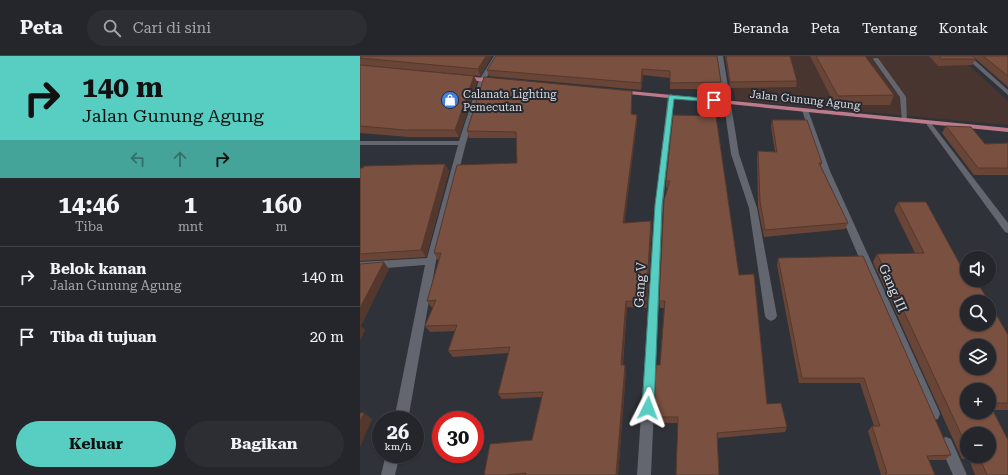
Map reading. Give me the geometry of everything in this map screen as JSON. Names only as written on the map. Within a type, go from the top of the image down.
[{"type":"main road","points":[[452,77],[506,82]]},
{"type":"main road","name":"Jalan Gunung Agung","points":[[616,92],[671,96],[929,124],[1008,130]]},
{"type":"street","points":[[403,411],[432,261],[453,166],[482,80],[497,56]]},
{"type":"street","points":[[720,56],[735,154],[753,208],[772,316]]},
{"type":"street","points":[[968,56],[1008,93]]},
{"type":"street","points":[[876,59],[903,97],[905,121]]},
{"type":"street","name":"Gang V","points":[[644,475],[658,205],[671,96]]},
{"type":"street","name":"Gang III","points":[[805,110],[826,170],[960,475]]},
{"type":"street","points":[[929,124],[1008,230]]},
{"type":"street","points":[[360,143],[462,143]]},
{"type":"street","points":[[360,266],[432,261]]},
{"type":"street","points":[[388,475],[391,463]]},
{"type":"shaded area","points":[[725,56],[959,56],[1008,101],[1008,125],[736,100]]},
{"type":"building","points":[[360,56],[486,56],[478,69],[360,58]]},
{"type":"building","points":[[496,56],[717,56],[721,82],[670,83],[670,71],[642,69],[641,83],[487,70]]},
{"type":"building","points":[[726,56],[790,56],[797,81],[730,82]]},
{"type":"building","points":[[816,56],[865,56],[894,95],[838,96]]},
{"type":"building","points":[[939,56],[973,56],[976,59],[941,59]]},
{"type":"building","points":[[983,56],[1008,56],[1008,76]]},
{"type":"building","points":[[360,65],[474,76],[455,130],[405,130],[360,126]]},
{"type":"building","points":[[484,77],[632,91],[631,114],[637,115],[623,223],[651,221],[646,302],[626,301],[621,365],[625,365],[616,475],[525,475],[526,473],[484,475],[490,444],[532,440],[543,392],[498,394],[510,347],[448,351],[457,325],[425,326],[436,300],[427,301],[441,253],[434,253],[457,165],[517,163],[516,132],[467,131]]},
{"type":"building","points":[[673,115],[716,116],[739,275],[754,274],[767,404],[781,403],[787,427],[717,433],[719,475],[676,475],[678,417],[654,417],[656,365],[660,365],[665,301],[659,301],[664,200],[670,181],[666,181]]},
{"type":"building","points":[[772,120],[807,120],[822,163],[819,163],[848,223],[765,230],[760,201],[758,151],[777,152]]},
{"type":"building","points":[[946,126],[971,127],[985,144],[1008,143],[1008,168],[978,168]]},
{"type":"building","points":[[445,164],[421,250],[360,254],[360,168],[363,168],[364,166]]},
{"type":"building","points":[[898,202],[926,202],[960,264],[960,287],[980,287],[985,295],[960,295],[960,331],[996,331],[996,314],[1008,335],[1008,403],[996,403],[996,383],[960,383],[960,419],[996,419],[996,417],[1008,440],[1008,475],[987,475],[982,463],[996,463],[996,427],[960,427],[960,432],[877,254],[924,253]]},
{"type":"building","points":[[863,256],[951,455],[927,456],[935,475],[886,475],[885,473],[887,473],[872,426],[880,426],[864,378],[802,378],[778,258]]},
{"type":"building","points":[[384,262],[360,308],[360,264]]},
{"type":"building","points":[[360,413],[364,413],[360,422]]},
{"type":"place","name":"Calanata Lighting Pemecutan","points":[[450,100]]},
{"type":"route","points":[[648,408],[658,205],[671,96],[714,100]]}]
